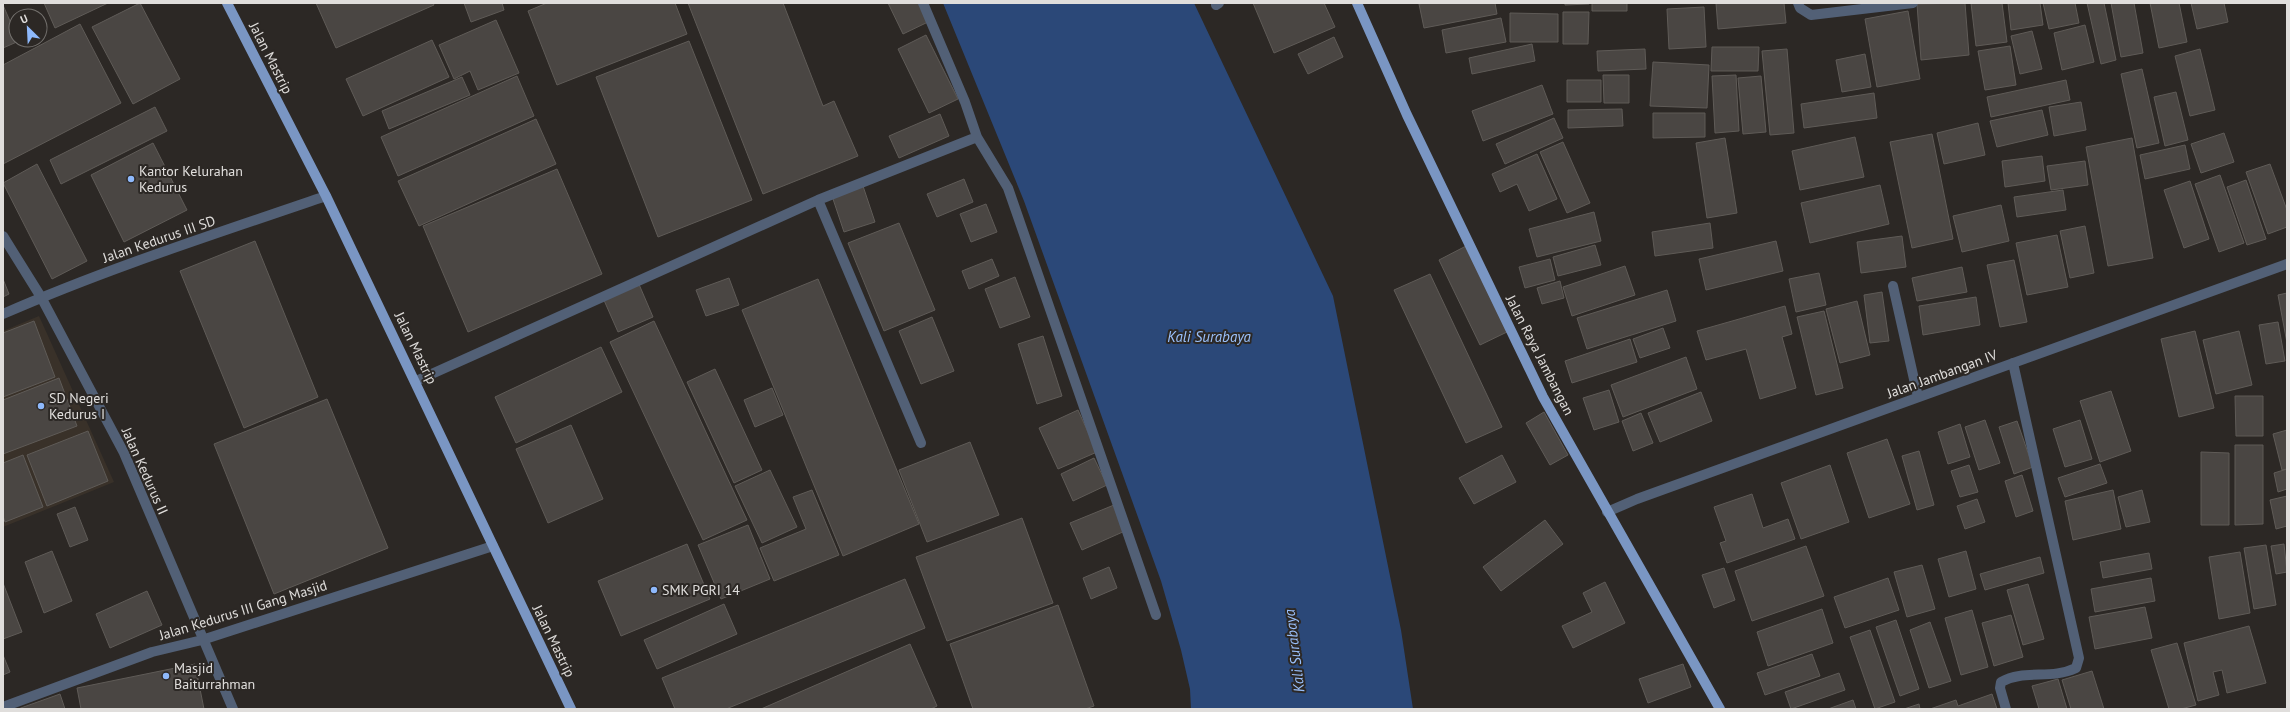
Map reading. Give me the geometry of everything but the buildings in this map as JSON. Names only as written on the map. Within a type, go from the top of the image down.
[{"type":"main road","name":"Jalan Mastrip","points":[[227,3],[326,196],[572,709]]},
{"type":"main road","name":"Jalan Raya Jambangan","points":[[1357,3],[1406,115],[1543,397],[1720,709]]},
{"type":"street","points":[[923,3],[965,102],[977,137],[1008,188],[1156,615]]},
{"type":"street","points":[[1798,3],[1800,8],[1811,15],[1913,3]]},
{"type":"street","points":[[416,381],[818,200],[977,137]]},
{"type":"street","name":"Jalan Kedurus III SD","points":[[3,314],[41,297],[132,263],[326,196]]},
{"type":"street","points":[[818,200],[920,443]]},
{"type":"street","name":"Jalan Kedurus II","points":[[3,236],[41,297],[124,453],[202,640],[233,709]]},
{"type":"street","name":"Jalan Jambangan IV","points":[[1607,512],[1918,397],[2287,264]]},
{"type":"street","points":[[1893,286],[1918,397]]},
{"type":"street","points":[[2006,709],[2000,688],[2000,682],[2015,676],[2064,674],[2076,668],[2079,658],[2013,363]]},
{"type":"street","name":"Jalan Kedurus III Gang Masjid","points":[[3,707],[152,652],[202,640],[493,546]]},
{"type":"shaded area","name":"SD Negeri Kedurus I","points":[[39,316],[114,482],[3,527],[3,331]]},
{"type":"water","name":"Kali Surabaya","points":[[943,3],[1194,3],[1333,296],[1401,630],[1413,709],[1191,709],[1190,689],[1181,650],[1161,581],[1024,201]]},
{"type":"place","name":"Kantor Kelurahan Kedurus","points":[[131,179]]},
{"type":"place","name":"SD Negeri Kedurus I","points":[[41,406]]},
{"type":"place","name":"SMK PGRI 14","points":[[654,590]]},
{"type":"place","name":"Masjid Baiturrahman","points":[[166,676]]}]
